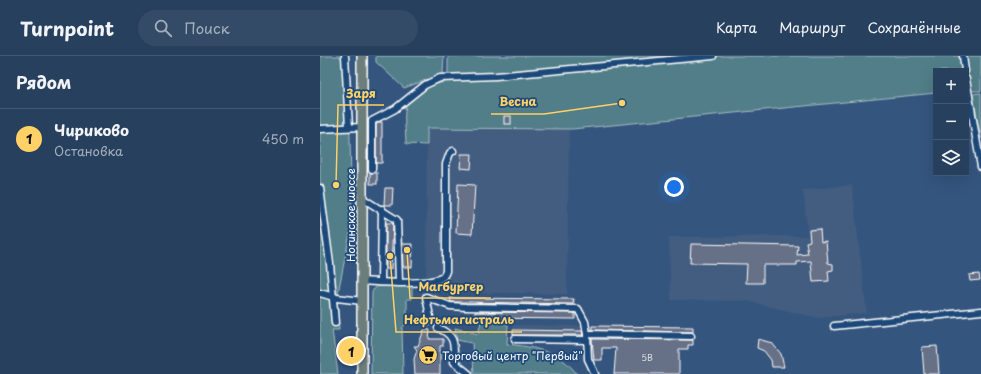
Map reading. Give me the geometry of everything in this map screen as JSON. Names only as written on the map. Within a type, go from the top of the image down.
[{"type":"highway","name":"Ногинское шоссе","points":[[362,56],[362,374]]},
{"type":"lane","points":[[345,56],[349,127]]},
{"type":"lane","points":[[372,169],[372,121],[395,110],[425,85],[440,78],[496,76],[714,56]]},
{"type":"lane","points":[[963,56],[965,68]]},
{"type":"lane","points":[[969,97],[981,167]]},
{"type":"lane","points":[[320,130],[362,127]]},
{"type":"lane","points":[[362,281],[426,282],[445,276],[446,164],[450,153],[453,151]]},
{"type":"lane","points":[[320,188],[330,264],[335,323]]},
{"type":"lane","points":[[362,198],[396,218],[398,222],[399,282]]},
{"type":"lane","points":[[381,282],[382,209]]},
{"type":"lane","points":[[320,293],[362,301]]},
{"type":"lane","points":[[431,321],[426,297],[450,306],[466,308],[578,309],[585,322],[588,359],[596,374]]},
{"type":"lane","points":[[834,326],[981,311]]},
{"type":"lane","points":[[438,328],[448,333],[453,342],[454,362],[469,374]]},
{"type":"lane","points":[[515,339],[692,336]]},
{"type":"shaded area","points":[[427,128],[569,129],[567,294],[433,292],[426,288]]},
{"type":"shaded area","points":[[852,185],[867,313],[818,318],[747,301],[671,300],[669,237],[808,236],[803,190]]},
{"type":"shaded area","points":[[475,298],[576,299],[576,319],[475,317]]},
{"type":"shaded area","points":[[513,325],[693,327],[693,345],[513,342]]},
{"type":"green space","points":[[320,56],[348,56],[352,223],[337,298],[339,330],[332,330],[338,374],[320,374]]},
{"type":"green space","points":[[376,56],[444,56],[443,74],[404,88],[376,62]]},
{"type":"green space","points":[[448,56],[981,56],[981,91],[969,91],[969,68],[933,68],[933,93],[572,129],[427,128],[427,145],[406,144],[405,115],[408,100],[423,89],[448,81]]},
{"type":"green space","points":[[981,93],[981,139],[973,94]]},
{"type":"green space","points":[[378,286],[412,286],[412,299],[407,299],[407,323],[402,328],[403,374],[371,374],[372,291]]},
{"type":"green space","points":[[481,322],[508,324],[507,344],[536,349],[554,355],[563,360],[577,374],[474,374],[472,343],[457,340],[455,328],[478,334]]},
{"type":"building","points":[[504,116],[511,116],[511,124],[504,124]]},
{"type":"building","points":[[382,122],[382,163],[376,163],[376,124]]},
{"type":"building","points":[[461,154],[472,154],[471,169],[460,168]]},
{"type":"building","points":[[370,173],[377,173],[377,184],[370,184]]},
{"type":"building","points":[[458,184],[475,185],[472,234],[456,233]]},
{"type":"building","points":[[385,188],[393,188],[392,205],[384,205]]},
{"type":"building","points":[[386,223],[393,223],[391,269],[386,269]]},
{"type":"building","points":[[820,229],[821,242],[826,241],[828,263],[833,264],[833,270],[828,271],[829,281],[813,282],[811,261],[797,262],[797,265],[763,265],[763,283],[746,283],[747,264],[690,263],[691,244],[798,246],[797,255],[808,254],[806,242],[810,241],[809,230]]},
{"type":"building","points":[[402,244],[413,244],[412,267],[403,267]]},
{"type":"building","points":[[979,274],[980,280],[970,281],[969,275]]},
{"type":"building","points":[[450,298],[574,299],[573,304],[451,302]]},
{"type":"building","points":[[475,312],[575,313],[575,319],[475,318]]},
{"type":"building","points":[[592,326],[693,327],[693,332],[592,330]]},
{"type":"building","name":"Торговый центр \"Первый\"","points":[[424,330],[430,330],[429,339],[443,339],[443,346],[440,346],[440,374],[415,374],[414,359],[417,350],[414,346],[418,346]]},
{"type":"building","points":[[513,330],[582,331],[583,335],[513,335]]},
{"type":"building","points":[[592,339],[693,340],[693,345],[688,345],[688,349],[679,349],[679,374],[614,374],[616,348],[602,348],[602,360],[594,360]]},
{"type":"building","points":[[758,339],[772,343],[781,354],[784,367],[772,367],[771,360],[764,351],[757,348]]},
{"type":"building","points":[[937,346],[939,374],[924,374],[922,347]]},
{"type":"place","name":"Весна","points":[[622,103]]},
{"type":"place","name":"Заря","points":[[336,185]]},
{"type":"place","name":"Магбургер","points":[[407,250]]},
{"type":"place","name":"Нефтьмагистраль","points":[[390,256]]},
{"type":"place","name":"Чириково","points":[[351,351]]},
{"type":"place","name":"Торговый центр \"Первый\"","points":[[428,355]]}]
